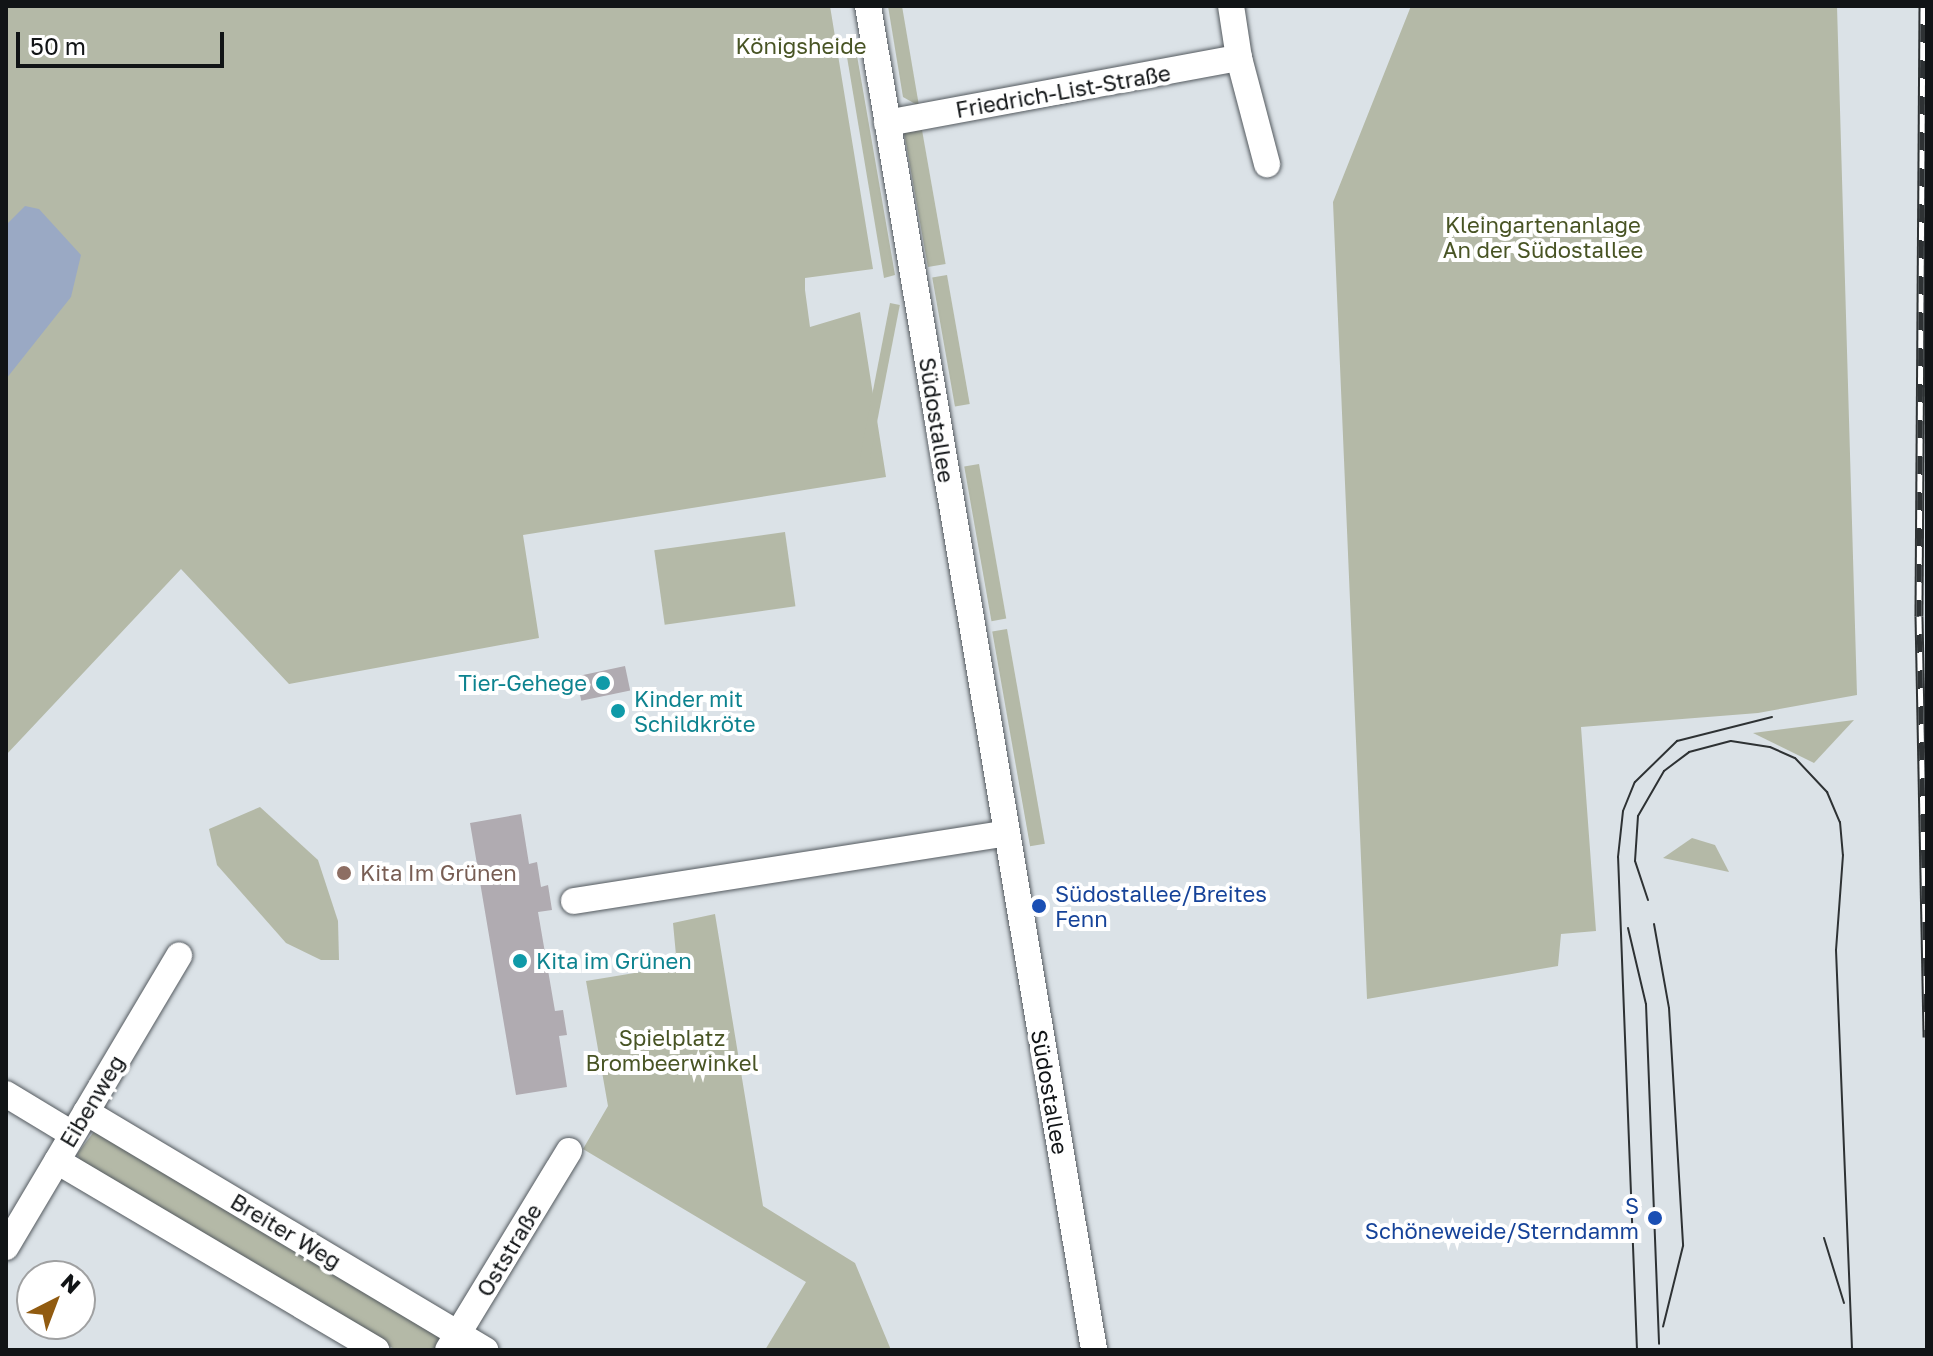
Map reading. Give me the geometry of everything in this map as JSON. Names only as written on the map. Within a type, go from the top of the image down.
[{"type":"street","name":"Südostallee","points":[[868,6],[1094,1350]]},
{"type":"street","points":[[1231,6],[1239,58],[1267,164]]},
{"type":"street","name":"Friedrich-List-Straße","points":[[887,123],[1239,58]]},
{"type":"street","points":[[574,901],[1007,833]]},
{"type":"street","name":"Eibenweg","points":[[6,1247],[179,956]]},
{"type":"street","name":"Breiter Weg","points":[[6,1094],[79,1123],[453,1342],[486,1350]]},
{"type":"street","name":"Oststraße","points":[[453,1342],[569,1151]]},
{"type":"street","points":[[57,1161],[376,1350]]},
{"type":"green space","name":"Königsheide","points":[[6,6],[830,6],[873,269],[805,278],[805,290],[810,327],[860,312],[886,477],[523,535],[539,638],[289,684],[181,569],[6,755]]},
{"type":"green space","points":[[888,6],[902,6],[919,106],[903,97]]},
{"type":"green space","name":"Kleingartenanlage An der Südostallee","points":[[1411,6],[1837,6],[1857,695],[1758,713],[1581,727],[1596,931],[1561,934],[1558,966],[1367,999],[1333,202]]},
{"type":"green space","points":[[855,44],[895,275],[884,278],[846,51]]},
{"type":"green space","points":[[922,130],[946,264],[928,267],[904,133]]},
{"type":"green space","points":[[947,275],[970,404],[955,407],[932,278]]},
{"type":"green space","points":[[890,303],[900,305],[869,464],[859,462]]},
{"type":"green space","points":[[979,464],[1006,619],[991,621],[964,467]]},
{"type":"green space","points":[[785,532],[795,606],[665,625],[654,550]]},
{"type":"green space","points":[[1007,629],[1045,844],[1030,846],[992,632]]},
{"type":"green space","points":[[1854,720],[1814,763],[1753,733]]},
{"type":"green space","points":[[260,807],[318,860],[338,921],[339,960],[321,960],[286,943],[217,865],[209,829]]},
{"type":"green space","points":[[1692,838],[1715,845],[1729,872],[1663,858]]},
{"type":"green space","name":"Spielplatz Brombeerwinkel","points":[[715,914],[763,1206],[855,1263],[891,1350],[765,1350],[806,1282],[583,1149],[608,1106],[586,981],[677,966],[673,923]]},
{"type":"green space","points":[[96,1129],[442,1339],[435,1350],[396,1350],[81,1162],[77,1154]]},
{"type":"water","points":[[25,206],[39,209],[81,255],[71,297],[6,379],[6,225]]},
{"type":"building","name":"Tier-Gehege","points":[[625,666],[630,690],[581,701],[576,676]]},
{"type":"building","name":"Kita im Grünen","points":[[521,814],[529,864],[537,862],[541,887],[548,885],[552,910],[538,912],[555,1011],[563,1010],[567,1035],[559,1036],[567,1087],[516,1095],[470,823]]},
{"type":"tram line","points":[[1637,1350],[1618,857],[1623,811],[1635,782],[1677,741],[1772,717]]},
{"type":"tram line","points":[[1648,900],[1635,861],[1638,816],[1664,771],[1689,752],[1731,741],[1770,747],[1795,758],[1827,792],[1840,822],[1843,855],[1836,950],[1852,1350]]},
{"type":"tram line","points":[[1654,924],[1669,1008],[1683,1246],[1663,1327]]},
{"type":"tram line","points":[[1628,928],[1646,1004],[1659,1344]]},
{"type":"tram line","points":[[1824,1238],[1844,1303]]},
{"type":"railway","points":[[1923,6],[1919,616],[1927,1037]]},
{"type":"place","name":"Tier-Gehege","points":[[603,683]]},
{"type":"place","name":"Kinder mit Schildkröte","points":[[618,711]]},
{"type":"place","name":"Kita Im Grünen","points":[[344,873]]},
{"type":"place","name":"Südostallee/Breites Fenn","points":[[1039,906]]},
{"type":"place","name":"Kita im Grünen","points":[[520,961]]},
{"type":"place","name":"S Schöneweide/Sterndamm","points":[[1655,1218]]}]
